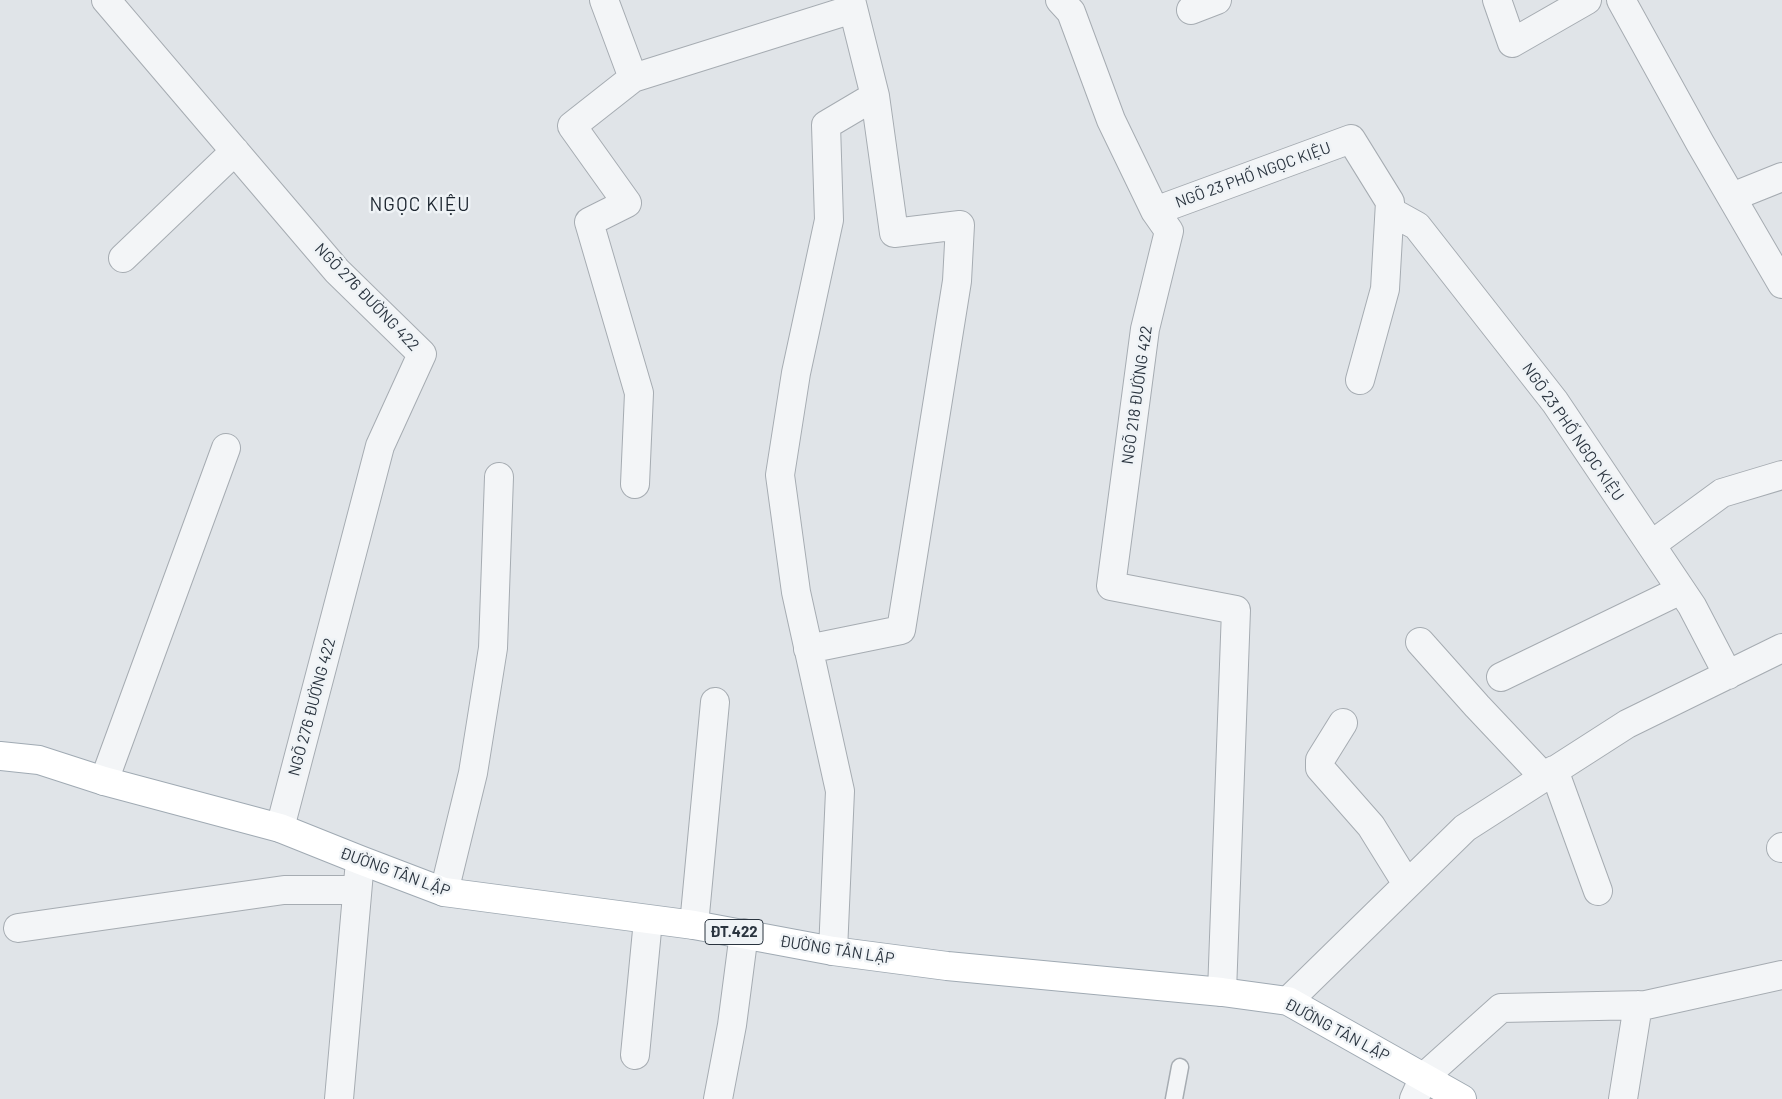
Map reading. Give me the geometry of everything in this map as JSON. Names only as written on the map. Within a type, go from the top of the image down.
[{"type":"main road","name":"ĐƯỜNG TÂN LẬP","points":[[0,756],[39,760],[104,781],[280,828],[444,892],[694,925],[833,951],[947,966],[1222,992],[1288,1001],[1419,1088],[1462,1099]]},
{"type":"street","name":"NGÕ 276 ĐƯỜNG 422","points":[[106,0],[337,271],[422,354],[380,446],[280,828]]},
{"type":"street","points":[[604,0],[633,78]]},
{"type":"street","name":"NGÕ 218 ĐƯỜNG 422","points":[[1060,0],[1071,12],[1111,120],[1155,211],[1169,232],[1145,329],[1111,586],[1236,610],[1222,992]]},
{"type":"street","points":[[1191,10],[1217,0]]},
{"type":"street","points":[[1497,0],[1512,43],[1587,0]]},
{"type":"street","points":[[1621,0],[1782,284]]},
{"type":"street","points":[[635,484],[639,393],[589,222],[627,203],[572,126],[633,78],[852,2],[875,96],[894,233],[960,225],[957,281],[901,630],[808,649]]},
{"type":"street","points":[[833,951],[840,791],[796,592],[780,475],[796,373],[829,220],[826,124],[875,96]]},
{"type":"street","name":"NGÕ 23 PHỐ NGỌC KIỆU","points":[[1155,211],[1351,139],[1390,202],[1390,211],[1417,226],[1561,410],[1692,606],[1728,675]]},
{"type":"street","points":[[122,258],[235,151]]},
{"type":"street","points":[[1732,197],[1782,177]]},
{"type":"street","points":[[1360,380],[1385,288],[1390,211]]},
{"type":"street","points":[[104,781],[226,448]]},
{"type":"street","points":[[1651,546],[1722,493],[1782,475]]},
{"type":"street","points":[[444,892],[474,774],[494,648],[499,478]]},
{"type":"street","points":[[1501,676],[1681,590]]},
{"type":"street","points":[[1420,642],[1477,706],[1549,774],[1598,891]]},
{"type":"street","points":[[1288,1001],[1464,828],[1627,724],[1782,648]]},
{"type":"street","points":[[694,925],[715,702]]},
{"type":"street","points":[[1343,723],[1320,760],[1320,768],[1371,826],[1407,884]]},
{"type":"street","points":[[339,1099],[360,860]]},
{"type":"street","points":[[18,928],[284,890],[357,890]]},
{"type":"street","points":[[635,1055],[648,920]]},
{"type":"street","points":[[718,1099],[732,1025],[744,934]]},
{"type":"street","points":[[1419,1088],[1501,1008],[1646,1005],[1782,975]]},
{"type":"street","points":[[1623,1099],[1638,1005]]},
{"type":"lane","points":[[1174,1099],[1180,1067]]},
{"type":"district","name":"NGỌC KIỆU","points":[[420,205]]}]
